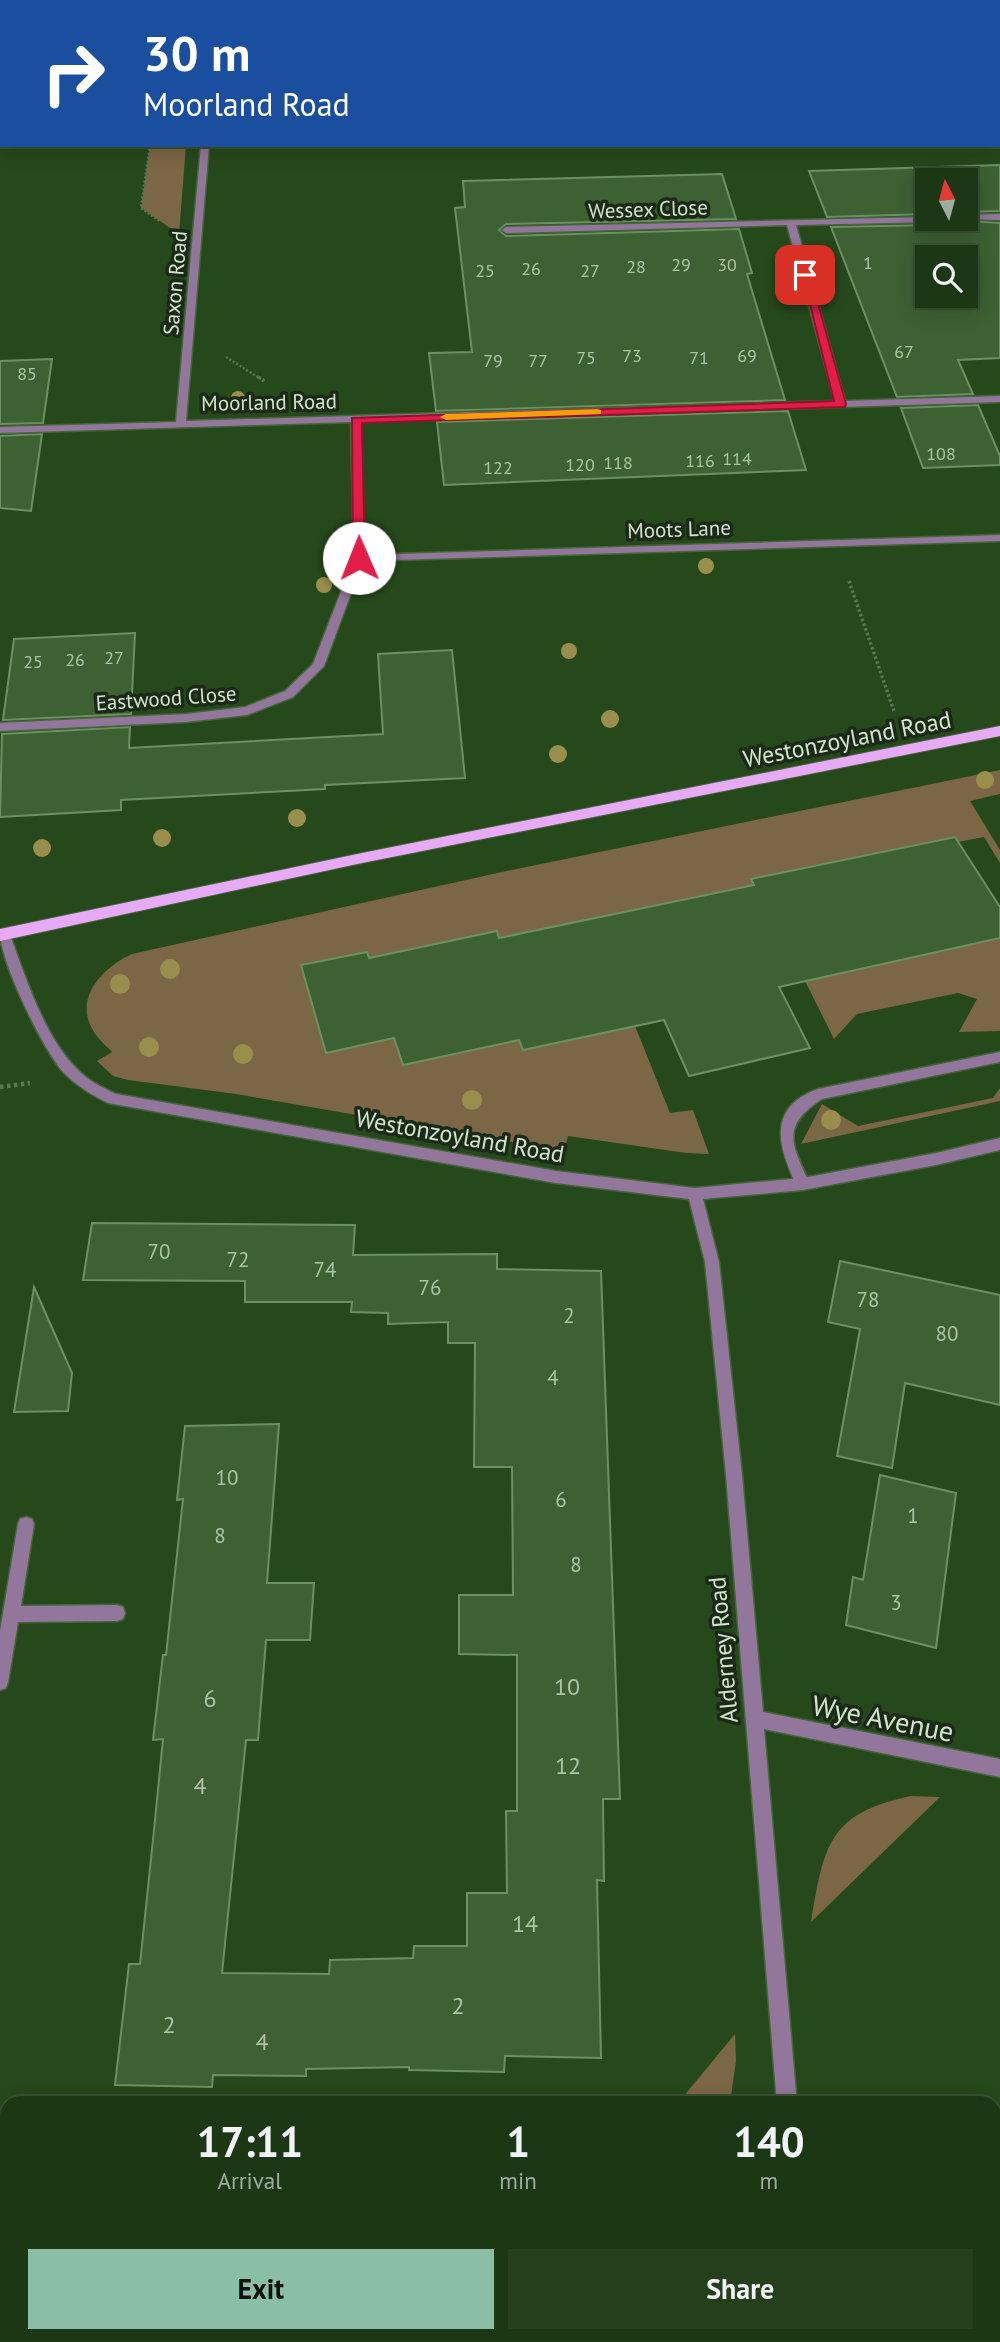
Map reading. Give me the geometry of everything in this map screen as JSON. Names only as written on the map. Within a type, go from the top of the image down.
[{"type":"main road","name":"Westonzoyland Road","points":[[2,935],[362,858],[1000,731]]},
{"type":"street","name":"Saxon Road","points":[[181,423],[205,147]]},
{"type":"street","points":[[978,218],[1000,217]]},
{"type":"street","name":"Wessex Close","points":[[506,230],[915,219]]},
{"type":"street","points":[[791,223],[841,404]]},
{"type":"street","name":"Moorland Road","points":[[0,430],[1000,399]]},
{"type":"street","name":"Eastwood Close","points":[[0,727],[186,718],[247,711],[289,694],[318,666],[359,558],[356,420]]},
{"type":"street","name":"Moots Lane","points":[[359,558],[1000,538]]},
{"type":"street","name":"Westonzoyland Road","points":[[2,935],[32,1009],[59,1052],[77,1078],[113,1099],[556,1177],[695,1194],[803,1184],[1000,1144]]},
{"type":"street","points":[[803,1184],[785,1143],[787,1123],[798,1105],[818,1094],[1000,1057]]},
{"type":"street","name":"Alderney Road","points":[[695,1194],[712,1262],[756,1719],[785,2096]]},
{"type":"street","points":[[0,1682],[26,1524]]},
{"type":"street","points":[[11,1614],[117,1613]]},
{"type":"street","name":"Wye Avenue","points":[[756,1719],[1000,1768]]},
{"type":"path","points":[[150,147],[141,208],[196,246]]},
{"type":"path","points":[[189,334],[326,421]]},
{"type":"path","points":[[836,543],[907,750]]},
{"type":"shaded area","points":[[150,147],[186,147],[179,234],[141,208]]},
{"type":"shaded area","points":[[1000,770],[1000,794],[970,801],[1000,850],[1000,863],[984,837],[958,842],[955,837],[752,879],[758,893],[716,901],[712,893],[499,938],[496,931],[388,954],[372,968],[367,952],[301,965],[327,1053],[394,1038],[519,1040],[524,1050],[635,1026],[670,1113],[693,1110],[709,1154],[568,1136],[564,1151],[236,1094],[128,1080],[113,1076],[97,1061],[112,1052],[89,1022],[87,1011],[91,990],[105,972],[132,954],[502,872]]},
{"type":"shaded area","points":[[1000,938],[1000,1031],[959,1032],[977,999],[958,993],[857,1014],[834,1039],[805,981]]},
{"type":"shaded area","points":[[1000,1088],[1000,1101],[801,1144],[822,1104],[858,1126],[993,1098]]},
{"type":"shaded area","points":[[911,1796],[940,1797],[811,1922],[826,1853],[846,1823],[883,1803]]},
{"type":"shaded area","points":[[735,2034],[736,2061],[731,2096],[684,2096]]},
{"type":"building","points":[[1000,165],[1000,211],[978,212],[978,168],[915,168],[915,214],[827,217],[809,171]]},
{"type":"building","points":[[722,174],[736,219],[506,224],[499,230],[506,236],[739,229],[752,273],[747,274],[785,400],[436,411],[429,353],[472,352],[455,208],[465,207],[463,181]]},
{"type":"building","points":[[978,222],[1000,223],[1000,358],[958,360],[973,394],[897,397],[831,227],[915,225],[915,231],[978,231]]},
{"type":"building","points":[[52,359],[43,423],[0,424],[0,361]]},
{"type":"building","points":[[978,405],[1000,456],[1000,465],[923,468],[901,408]]},
{"type":"building","points":[[788,411],[806,470],[444,485],[437,422]]},
{"type":"building","points":[[42,434],[31,511],[0,508],[0,436]]},
{"type":"building","points":[[135,633],[131,714],[3,720],[14,639]]},
{"type":"building","points":[[452,650],[465,778],[121,800],[121,810],[0,817],[2,734],[130,727],[129,748],[383,734],[378,654]]},
{"type":"building","points":[[955,837],[1000,907],[1000,938],[779,987],[810,1048],[689,1076],[664,1020],[523,1050],[519,1040],[403,1065],[394,1038],[326,1053],[301,965],[367,952],[369,958],[497,931],[499,938],[754,885],[751,879]]},
{"type":"building","points":[[92,1223],[355,1225],[353,1255],[497,1254],[497,1269],[601,1271],[620,1799],[603,1799],[604,1881],[597,1880],[601,2058],[505,2056],[504,2072],[409,2070],[409,2067],[306,2069],[306,2076],[213,2075],[212,2087],[115,2085],[129,1964],[140,1964],[163,1739],[153,1740],[163,1655],[166,1655],[183,1499],[177,1500],[185,1426],[279,1424],[267,1583],[314,1583],[310,1640],[266,1640],[258,1740],[246,1740],[222,1973],[329,1974],[330,1960],[413,1958],[414,1946],[467,1946],[467,1893],[507,1893],[506,1811],[517,1811],[517,1655],[459,1654],[459,1595],[513,1595],[512,1467],[474,1467],[475,1343],[448,1343],[448,1322],[388,1324],[388,1313],[351,1312],[352,1302],[245,1302],[245,1281],[83,1280]]},
{"type":"building","points":[[840,1261],[1000,1295],[1000,1405],[905,1383],[892,1468],[837,1456],[860,1329],[828,1322]]},
{"type":"building","points":[[34,1287],[72,1373],[68,1411],[14,1412]]},
{"type":"building","points":[[880,1475],[956,1493],[936,1648],[846,1625],[853,1577],[863,1580]]},
{"type":"slow traffic","points":[[446,417],[597,412]]},
{"type":"route","points":[[359,558],[356,420],[841,404],[805,275]]}]
